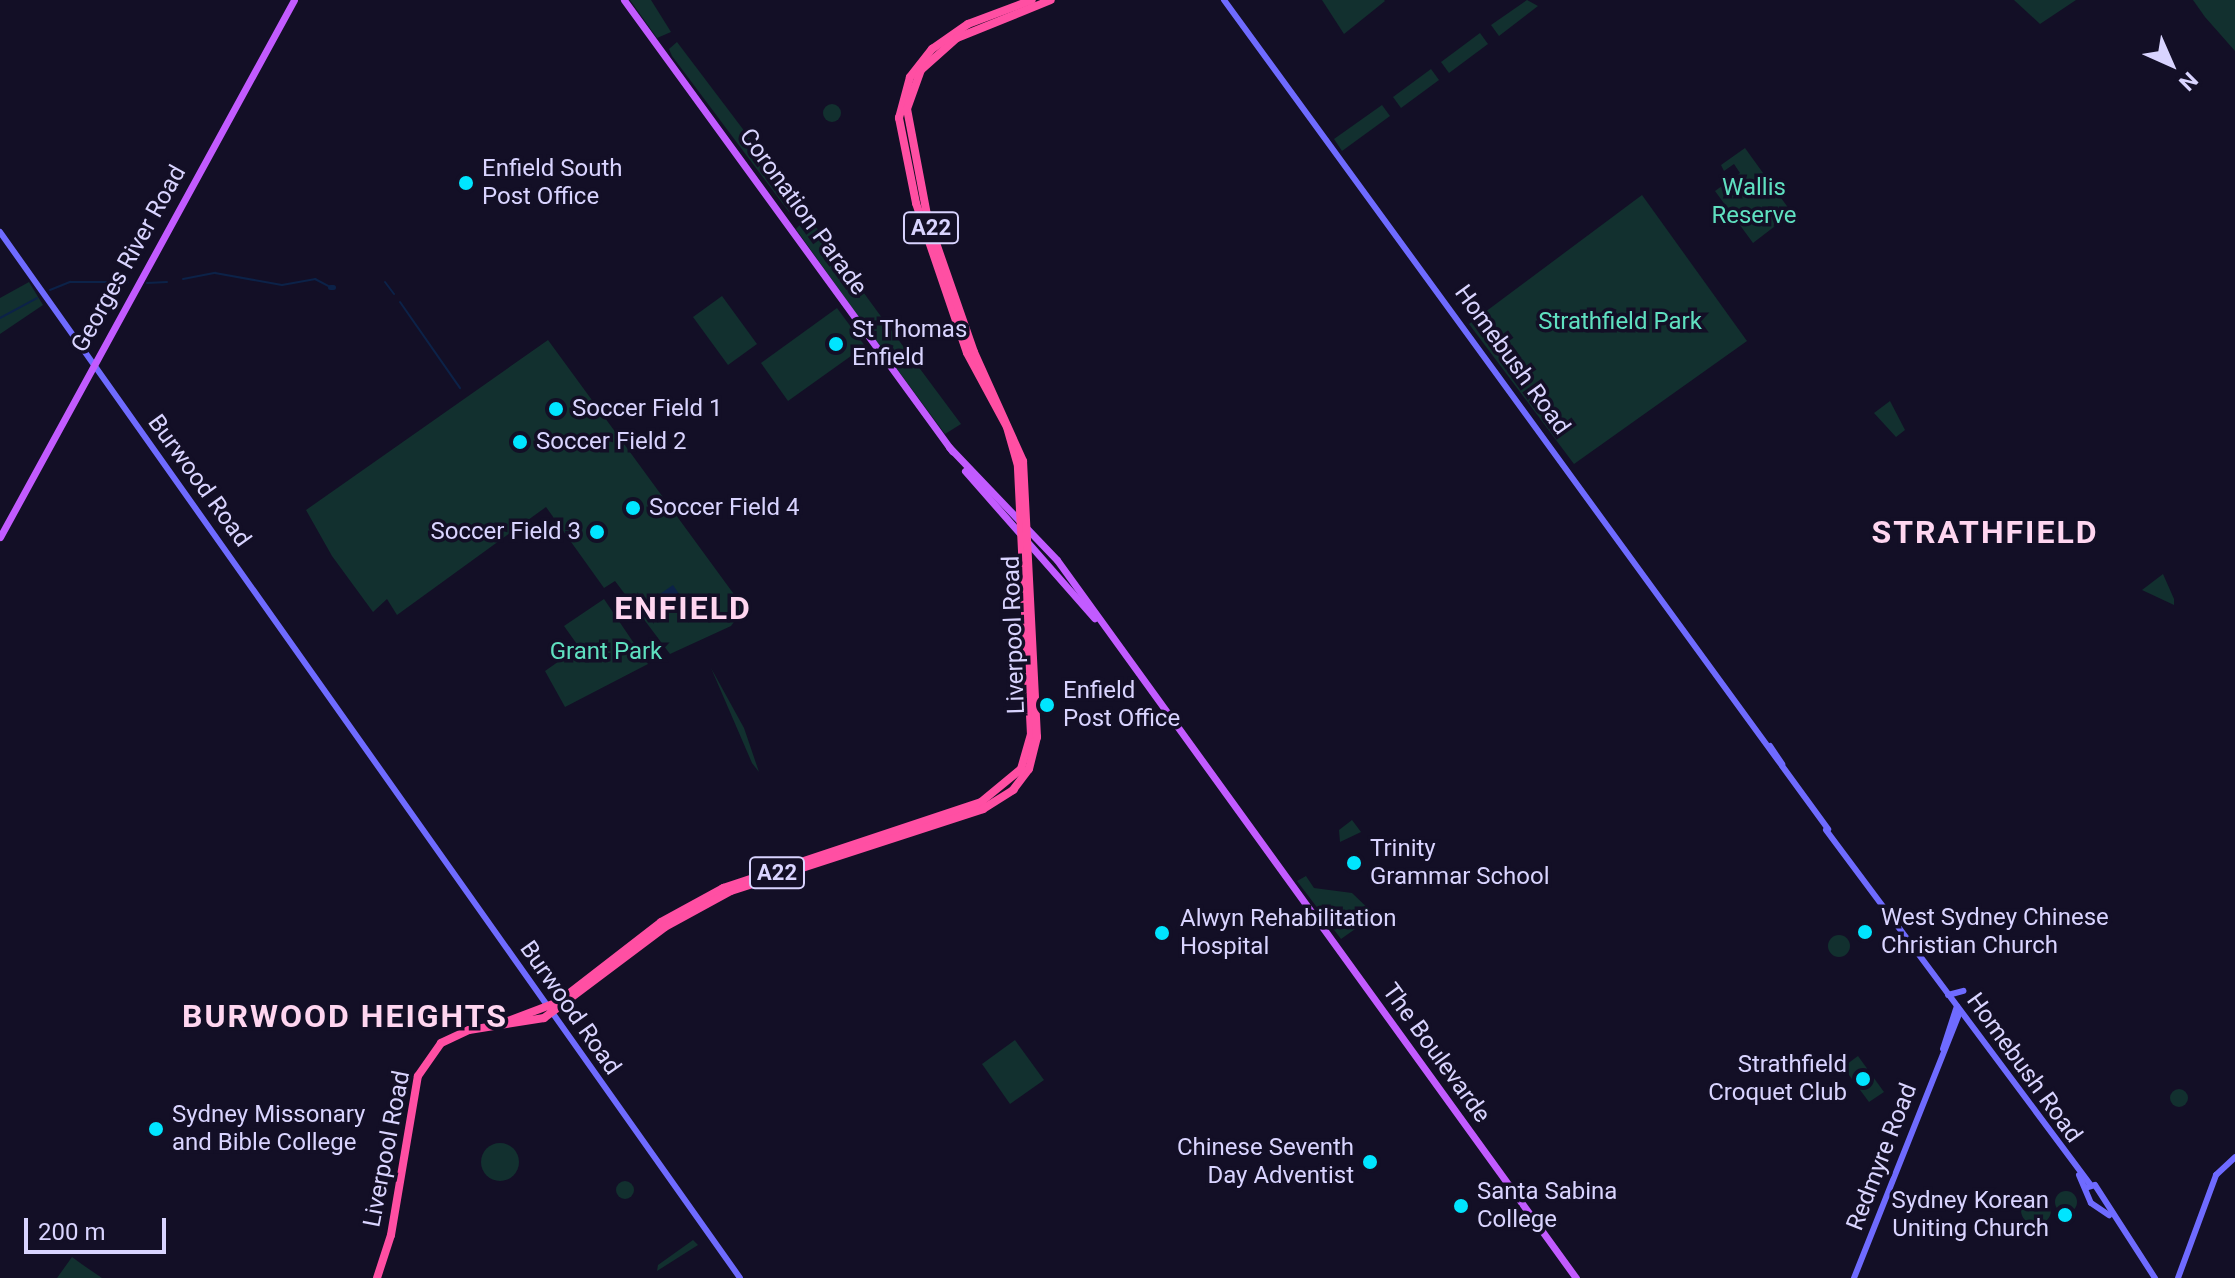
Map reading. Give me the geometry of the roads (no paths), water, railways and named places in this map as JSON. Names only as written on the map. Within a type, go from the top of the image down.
[{"type":"highway","name":"Liverpool Road","points":[[550,1011],[661,922],[723,888],[981,802],[1011,783],[1031,735],[1027,537],[1011,437],[967,353],[916,203],[899,118],[910,77],[932,49],[968,24],[1032,0]]},
{"type":"highway","name":"Liverpool Road","points":[[377,1278],[422,1066],[448,1038],[550,1011],[665,927],[731,891],[983,809],[1013,790],[1029,769],[1037,737],[1030,568],[1018,437],[974,352],[928,220],[907,109],[921,70],[950,43],[1051,0]]},
{"type":"main road","name":"Georges River Road","points":[[0,537],[294,0]]},
{"type":"main road","name":"Coronation Parade","points":[[624,0],[949,447],[1027,537]]},
{"type":"main road","name":"Homebush Road","points":[[1224,0],[2155,1278]]},
{"type":"main road","name":"Burwood Road","points":[[0,232],[740,1278]]},
{"type":"main road","name":"Coronation Parade","points":[[949,447],[1027,537]]},
{"type":"main road","points":[[995,500],[1012,508],[1021,500]]},
{"type":"main road","name":"The Boulevarde","points":[[1027,537],[1095,619],[1576,1278]]},
{"type":"main road","name":"The Boulevarde","points":[[1027,537],[1095,619]]},
{"type":"main road","points":[[1030,568],[1049,563]]},
{"type":"main road","points":[[1948,995],[1963,991]]},
{"type":"main road","name":"Redmyre Road","points":[[1943,1049],[1958,1009]]},
{"type":"main road","name":"Redmyre Road","points":[[1854,1278],[1958,1009]]},
{"type":"main road","points":[[1953,1028],[1974,1030]]},
{"type":"main road","points":[[2178,1278],[2216,1175],[2235,1157]]},
{"type":"water","points":[[673,585],[679,594],[650,614],[644,605]]},
{"type":"waterway","points":[[183,279],[215,273],[282,285],[315,279],[330,287]]},
{"type":"waterway","points":[[50,290],[70,282],[128,282]]},
{"type":"waterway","points":[[147,283],[167,282]]},
{"type":"waterway","points":[[385,282],[394,294]]},
{"type":"waterway","points":[[0,318],[37,298]]},
{"type":"waterway","points":[[400,302],[460,388]]},
{"type":"place","name":"Enfield South Post Office","points":[[466,183]]},
{"type":"place","name":"St Thomas Enfield","points":[[836,344]]},
{"type":"place","name":"Soccer Field 1","points":[[556,409]]},
{"type":"place","name":"Soccer Field 2","points":[[520,442]]},
{"type":"place","name":"Soccer Field 4","points":[[633,508]]},
{"type":"place","name":"Soccer Field 3","points":[[597,532]]},
{"type":"place","name":"Enfield Post Office","points":[[1047,705]]},
{"type":"place","name":"Trinity Grammar School","points":[[1354,863]]},
{"type":"place","name":"West Sydney Chinese Christian Church","points":[[1865,932]]},
{"type":"place","name":"Alwyn Rehabilitation Hospital","points":[[1162,933]]},
{"type":"place","name":"Strathfield Croquet Club","points":[[1863,1079]]},
{"type":"place","name":"Sydney Missonary and Bible College","points":[[156,1129]]},
{"type":"place","name":"Chinese Seventh Day Adventist","points":[[1370,1162]]},
{"type":"place","name":"Santa Sabina College","points":[[1461,1206]]},
{"type":"place","name":"Sydney Korean Uniting Church","points":[[2065,1215]]},
{"type":"district","name":"STRATHFIELD","points":[[1985,532]]},
{"type":"district","name":"ENFIELD","points":[[683,608]]},
{"type":"district","name":"BURWOOD HEIGHTS","points":[[345,1016]]},
{"type":"park label","name":"Wallis Reserve","points":[[1754,202]]},
{"type":"park label","name":"Strathfield Park","points":[[1620,322]]},
{"type":"park label","name":"Grant Park","points":[[606,652]]}]
